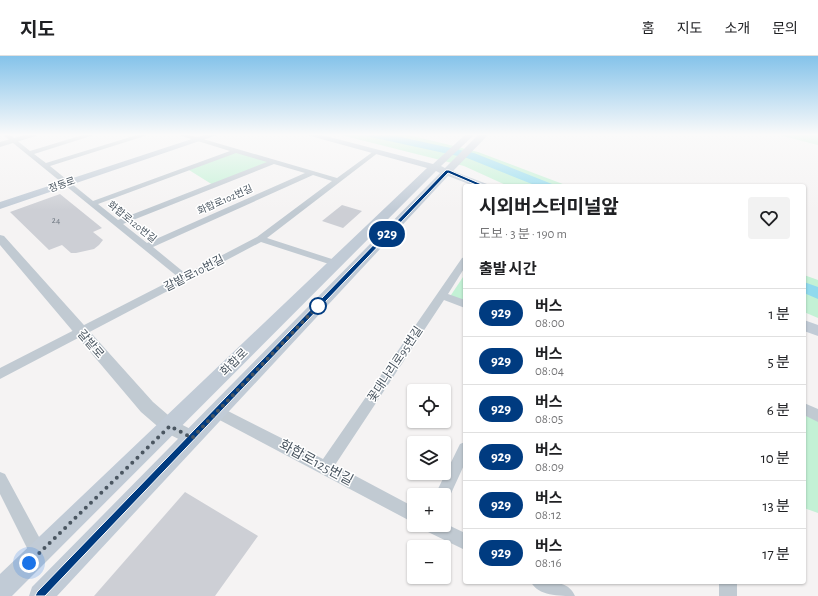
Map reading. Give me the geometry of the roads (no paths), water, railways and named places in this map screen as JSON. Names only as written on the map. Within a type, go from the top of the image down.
[{"type":"main road","name":"정동로","points":[[0,206],[139,159]]},
{"type":"main road","points":[[411,159],[444,166],[479,184]]},
{"type":"main road","name":"화합로","points":[[41,596],[217,412],[449,159]]},
{"type":"main road","name":"화합로","points":[[0,592],[335,262],[453,159]]},
{"type":"main road","points":[[806,326],[818,331]]},
{"type":"street","name":"화합로120번길","points":[[36,159],[185,278]]},
{"type":"street","points":[[44,166],[66,159]]},
{"type":"street","points":[[92,204],[214,159]]},
{"type":"street","points":[[264,159],[336,180]]},
{"type":"street","name":"갈밭로10번길","points":[[0,374],[260,239],[336,180],[366,159]]},
{"type":"street","points":[[117,224],[274,162]]},
{"type":"street","name":"화합로102번길","points":[[146,247],[312,174]]},
{"type":"street","name":"갈밭로","points":[[0,238],[80,332],[147,407],[170,426],[192,438]]},
{"type":"street","points":[[260,239],[335,262]]},
{"type":"street","name":"꽃대나리로95번길","points":[[325,468],[463,263]]},
{"type":"street","points":[[441,295],[463,303]]},
{"type":"street","points":[[806,409],[818,416]]},
{"type":"street","name":"화합로125번길","points":[[217,412],[407,511]]},
{"type":"street","points":[[446,488],[463,452]]},
{"type":"street","points":[[0,479],[38,554]]},
{"type":"street","points":[[446,532],[463,541]]},
{"type":"street","points":[[728,584],[728,596]]},
{"type":"street","points":[[548,587],[566,596]]},
{"type":"water","points":[[470,159],[490,159],[552,184],[532,184]]},
{"type":"water","points":[[806,283],[818,287],[818,299],[806,294]]}]
